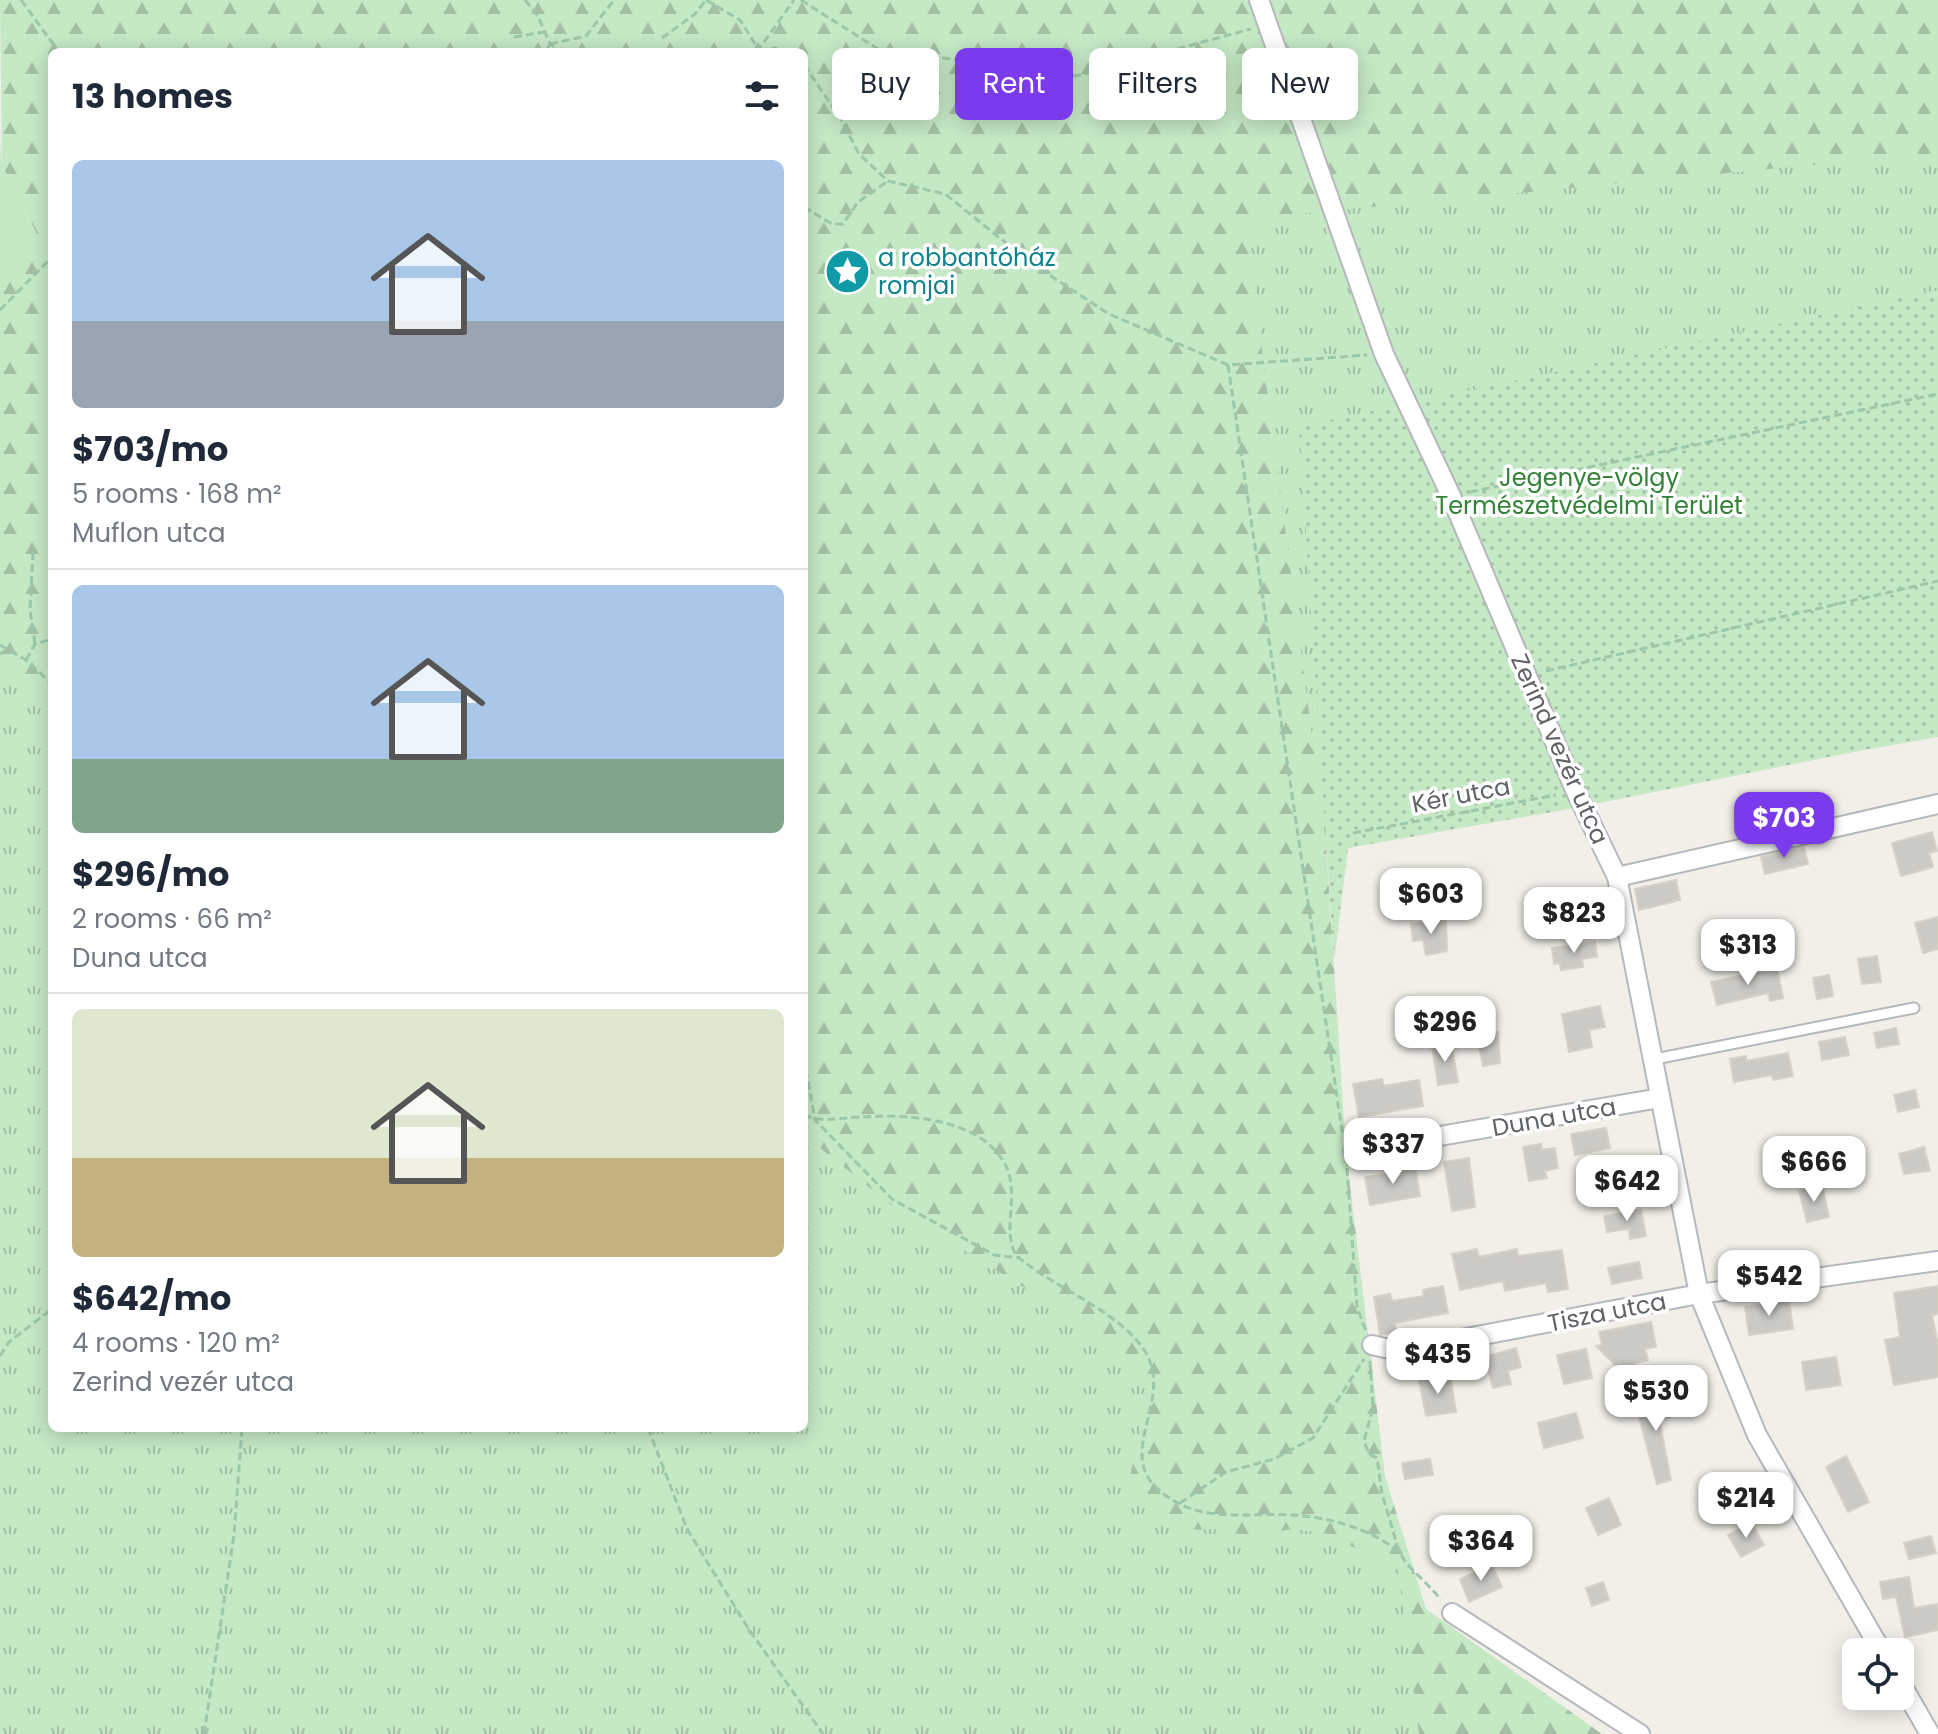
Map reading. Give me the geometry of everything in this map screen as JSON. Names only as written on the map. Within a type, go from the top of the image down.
[{"type":"street","name":"Zerind vezér utca","points":[[1259,0],[1384,354],[1451,496],[1576,792],[1617,877],[1699,1294],[1757,1435],[1874,1638]]},
{"type":"street","points":[[1617,877],[1938,804]]},
{"type":"street","name":"Duna utca","points":[[1349,1152],[1660,1098]]},
{"type":"street","name":"Tisza utca","points":[[1372,1345],[1398,1351],[1699,1294],[1938,1261]]},
{"type":"street","points":[[1452,1613],[1640,1734]]},
{"type":"street","points":[[1914,1706],[1930,1734]]},
{"type":"lane","points":[[1655,1059],[1914,1008]]},
{"type":"path","points":[[21,0],[56,48]]},
{"type":"path","points":[[525,0],[550,44],[556,48]]},
{"type":"path","points":[[548,48],[550,44],[586,36],[614,0]]},
{"type":"path","points":[[662,38],[695,14],[706,0],[740,20],[756,48]]},
{"type":"path","points":[[760,48],[794,0]]},
{"type":"path","points":[[801,0],[878,49],[1076,76],[1267,25]]},
{"type":"path","points":[[514,37],[544,32]]},
{"type":"path","points":[[808,71],[841,119],[859,154],[888,181],[945,194],[1031,263],[1109,314],[1228,365],[1384,354]]},
{"type":"path","points":[[808,209],[832,224],[843,224],[858,202],[888,181]]},
{"type":"path","points":[[0,310],[48,261]]},
{"type":"path","points":[[1228,365],[1349,1152],[1357,1307],[1372,1345],[1369,1372],[1373,1408],[1364,1441],[1369,1454],[1377,1458],[1382,1494],[1405,1562],[1452,1613]]},
{"type":"path","points":[[1451,496],[1938,394]]},
{"type":"path","points":[[26,660],[35,644],[30,610],[33,552]]},
{"type":"path","points":[[1526,675],[1938,581]]},
{"type":"path","points":[[35,644],[48,640]]},
{"type":"path","points":[[0,645],[26,660],[48,680]]},
{"type":"path","points":[[0,654],[8,649]]},
{"type":"path","name":"Kér utca","points":[[1353,833],[1576,792]]},
{"type":"path","points":[[808,1081],[815,1120]]},
{"type":"path","points":[[808,1121],[862,1116],[937,1122],[963,1129],[982,1139],[1000,1155],[1010,1177],[1011,1246],[1020,1258],[1114,1321],[1149,1358],[1153,1406],[1140,1446],[1142,1465],[1156,1489],[1203,1513],[1225,1516],[1290,1514],[1319,1518],[1366,1534],[1400,1552]]},
{"type":"path","points":[[808,1117],[815,1120],[892,1199],[994,1255],[1020,1258]]},
{"type":"path","points":[[0,1356],[9,1342],[48,1312]]},
{"type":"path","points":[[1180,1503],[1226,1472],[1274,1459],[1313,1438],[1372,1345]]},
{"type":"path","points":[[204,1734],[234,1535],[242,1432]]},
{"type":"path","points":[[650,1432],[687,1529],[748,1628],[823,1734]]},
{"type":"green space","points":[[0,0],[1938,0],[1938,290],[1299,428],[1346,1152],[1385,1476],[1426,1609],[1602,1734],[0,1734],[0,256],[7,260],[26,251],[37,234],[2,165]]},
{"type":"green space","points":[[0,139],[2,165],[37,234],[27,251],[7,260],[0,256]]},
{"type":"green space","name":"Jegenye-völgy Természetvédelmi Terület","points":[[1938,153],[1938,737],[1326,844],[1245,219]]},
{"type":"green space","name":"Jegenye-völgy Természetvédelmi Terület","points":[[1938,290],[1938,735],[1580,807],[1348,848],[1334,961],[1299,427]]},
{"type":"green space","points":[[0,660],[48,695],[48,1432],[808,1432],[808,1138],[891,1205],[1115,1344],[1132,1363],[1147,1394],[1147,1408],[1130,1479],[1179,1530],[1216,1529],[1247,1536],[1293,1529],[1328,1534],[1398,1570],[1419,1734],[0,1734]]},
{"type":"building","points":[[1932,832],[1937,851],[1929,853],[1933,867],[1901,876],[1892,843]]},
{"type":"building","points":[[1804,847],[1808,864],[1765,874],[1761,857]]},
{"type":"building","points":[[1676,880],[1680,900],[1639,910],[1635,889]]},
{"type":"building","points":[[1572,896],[1576,914],[1547,920],[1543,902]]},
{"type":"building","points":[[1938,917],[1938,949],[1923,953],[1915,923]]},
{"type":"building","points":[[1446,920],[1447,951],[1426,955],[1423,940],[1413,941],[1411,924]]},
{"type":"building","points":[[1595,942],[1597,957],[1582,959],[1583,967],[1561,970],[1560,963],[1554,964],[1552,948]]},
{"type":"building","points":[[1877,956],[1881,982],[1862,984],[1858,959]]},
{"type":"building","points":[[1777,968],[1783,998],[1770,1001],[1768,993],[1717,1005],[1711,982]]},
{"type":"building","points":[[1829,975],[1833,996],[1817,999],[1813,978]]},
{"type":"building","points":[[1600,1006],[1605,1027],[1589,1030],[1592,1047],[1569,1052],[1562,1014]]},
{"type":"building","points":[[1896,1028],[1899,1044],[1877,1048],[1874,1033]]},
{"type":"building","points":[[1498,1032],[1500,1063],[1483,1066],[1477,1036]]},
{"type":"building","points":[[1845,1037],[1849,1055],[1822,1060],[1819,1042]]},
{"type":"building","points":[[1451,1043],[1458,1082],[1438,1085],[1432,1046]]},
{"type":"building","points":[[1788,1053],[1793,1076],[1773,1080],[1772,1075],[1734,1082],[1730,1059],[1746,1056],[1746,1061]]},
{"type":"building","points":[[1382,1079],[1384,1086],[1419,1080],[1423,1106],[1359,1117],[1353,1084]]},
{"type":"building","points":[[1915,1090],[1919,1107],[1898,1112],[1894,1095]]},
{"type":"building","points":[[1606,1128],[1610,1148],[1575,1155],[1571,1134]]},
{"type":"building","points":[[1541,1144],[1542,1150],[1555,1148],[1558,1168],[1545,1171],[1547,1178],[1529,1181],[1523,1147]]},
{"type":"building","points":[[1924,1147],[1930,1171],[1904,1174],[1899,1154]]},
{"type":"building","points":[[1469,1158],[1475,1207],[1452,1211],[1444,1162]]},
{"type":"building","points":[[1415,1165],[1420,1196],[1370,1205],[1365,1177],[1400,1172],[1399,1167]]},
{"type":"building","points":[[1822,1185],[1829,1217],[1807,1222],[1799,1191]]},
{"type":"building","points":[[1641,1210],[1646,1236],[1630,1239],[1629,1229],[1607,1232],[1604,1216]]},
{"type":"building","points":[[1477,1249],[1479,1257],[1517,1249],[1518,1256],[1562,1250],[1568,1289],[1548,1292],[1546,1283],[1505,1291],[1503,1281],[1460,1290],[1452,1254]]},
{"type":"building","points":[[1639,1262],[1642,1278],[1612,1284],[1608,1268]]},
{"type":"building","points":[[1443,1286],[1448,1313],[1395,1323],[1396,1332],[1380,1335],[1374,1297],[1390,1294],[1392,1301],[1424,1296],[1423,1290]]},
{"type":"building","points":[[1938,1286],[1938,1314],[1932,1315],[1938,1345],[1938,1377],[1894,1385],[1885,1340],[1900,1337],[1894,1293]]},
{"type":"building","points":[[1789,1300],[1793,1329],[1749,1335],[1745,1307]]},
{"type":"building","points":[[1651,1322],[1656,1347],[1645,1349],[1648,1360],[1635,1363],[1635,1367],[1620,1370],[1596,1346],[1602,1345],[1599,1332]]},
{"type":"building","points":[[1516,1348],[1521,1367],[1508,1371],[1511,1384],[1493,1388],[1486,1362],[1491,1355]]},
{"type":"building","points":[[1586,1349],[1592,1378],[1564,1384],[1557,1355]]},
{"type":"building","points":[[1836,1357],[1841,1385],[1806,1390],[1802,1362]]},
{"type":"building","points":[[1450,1375],[1456,1412],[1426,1416],[1419,1380]]},
{"type":"building","points":[[1669,1395],[1674,1416],[1659,1419],[1671,1480],[1657,1484],[1635,1402]]},
{"type":"building","points":[[1576,1413],[1583,1438],[1544,1448],[1538,1423]]},
{"type":"building","points":[[1846,1456],[1869,1502],[1848,1512],[1826,1467]]},
{"type":"building","points":[[1430,1459],[1433,1475],[1405,1479],[1402,1463]]},
{"type":"building","points":[[1609,1498],[1621,1525],[1598,1535],[1586,1508]]},
{"type":"building","points":[[1751,1522],[1764,1545],[1741,1557],[1728,1535]]},
{"type":"building","points":[[1931,1536],[1936,1553],[1909,1559],[1904,1543]]},
{"type":"building","points":[[1492,1565],[1502,1587],[1469,1602],[1460,1579]]},
{"type":"building","points":[[1909,1577],[1914,1608],[1938,1604],[1938,1630],[1905,1637],[1896,1597],[1883,1599],[1880,1582]]},
{"type":"building","points":[[1603,1582],[1609,1600],[1592,1606],[1586,1588]]},
{"type":"place","name":"a robbantóház romjai","points":[[847,271]]}]
